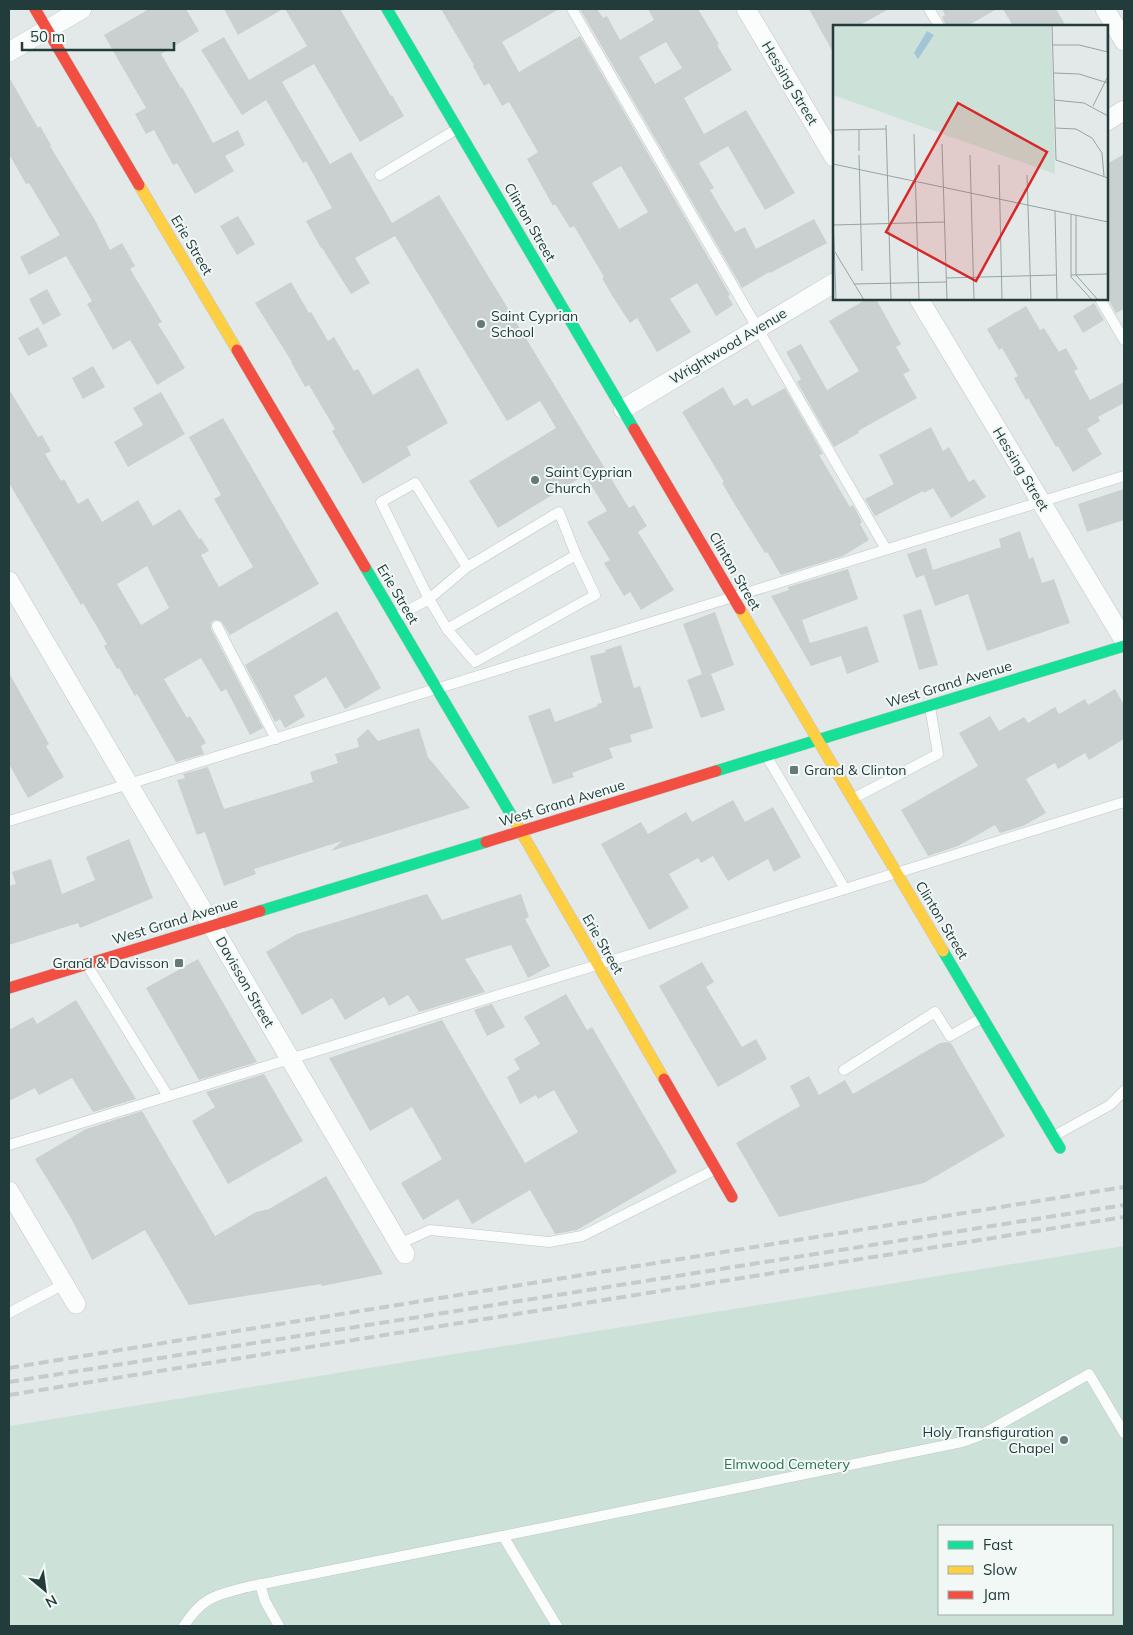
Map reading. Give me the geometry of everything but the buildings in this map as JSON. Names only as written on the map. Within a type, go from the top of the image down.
[{"type":"street","name":"Erie Street","points":[[35,9],[521,831],[732,1197]]},
{"type":"street","points":[[9,52],[82,9]]},
{"type":"street","name":"Clinton Street","points":[[387,9],[852,799],[1060,1148]]},
{"type":"street","name":"Hessing Street","points":[[746,9],[833,155]]},
{"type":"street","points":[[1105,9],[1124,42]]},
{"type":"street","points":[[1108,120],[1124,110]]},
{"type":"street","name":"Wrightwood Avenue","points":[[622,409],[833,284]]},
{"type":"street","name":"Hessing Street","points":[[920,300],[1124,640]]},
{"type":"street","name":"Davisson Street","points":[[9,581],[402,1249]]},
{"type":"street","name":"West Grand Avenue","points":[[9,988],[1124,646]]},
{"type":"street","points":[[9,1191],[76,1304]]},
{"type":"lane","points":[[572,9],[886,549]]},
{"type":"lane","points":[[929,9],[938,25]]},
{"type":"lane","points":[[380,175],[458,129]]},
{"type":"lane","points":[[1101,300],[1124,340]]},
{"type":"lane","points":[[9,821],[1124,476]]},
{"type":"lane","points":[[395,617],[429,599],[467,567],[559,512],[594,595],[474,662],[447,629],[429,599],[381,502],[415,483],[467,567]]},
{"type":"lane","points":[[447,629],[576,555]]},
{"type":"lane","points":[[216,626],[276,739]]},
{"type":"lane","points":[[852,799],[938,754],[930,706]]},
{"type":"lane","points":[[766,756],[845,890]]},
{"type":"lane","points":[[9,1145],[845,890],[1124,802]]},
{"type":"lane","points":[[87,964],[168,1096]]},
{"type":"lane","points":[[844,1070],[936,1012],[950,1036],[982,1018]]},
{"type":"lane","points":[[1053,1136],[1110,1106],[1124,1091]]},
{"type":"lane","points":[[402,1249],[430,1230],[549,1242],[582,1236],[716,1169]]},
{"type":"lane","points":[[9,1313],[64,1284]]},
{"type":"lane","points":[[184,1626],[196,1608],[205,1601],[220,1594],[260,1584],[962,1442],[979,1436],[1089,1374],[1124,1433]]},
{"type":"lane","points":[[503,1536],[557,1626]]},
{"type":"lane","points":[[260,1584],[265,1601],[279,1626]]},
{"type":"green space","name":"Elmwood Cemetery","points":[[1124,1246],[1124,1626],[9,1626],[9,1426]]},
{"type":"railway","points":[[9,1368],[1124,1187]]},
{"type":"railway","points":[[9,1382],[1124,1205]]},
{"type":"railway","points":[[9,1395],[1124,1217]]},
{"type":"traffic: fast","points":[[387,9],[634,429]]},
{"type":"traffic: fast","points":[[365,567],[516,823]]},
{"type":"traffic: fast","points":[[716,771],[1124,646]]},
{"type":"traffic: fast","points":[[260,911],[486,842]]},
{"type":"traffic: fast","points":[[943,951],[1060,1148]]},
{"type":"traffic: slow","points":[[139,185],[237,350]]},
{"type":"traffic: slow","points":[[740,609],[943,951]]},
{"type":"traffic: slow","points":[[516,823],[664,1079]]},
{"type":"traffic: jam","points":[[35,9],[139,185]]},
{"type":"traffic: jam","points":[[237,350],[365,567]]},
{"type":"traffic: jam","points":[[634,429],[740,609]]},
{"type":"traffic: jam","points":[[486,842],[716,771]]},
{"type":"traffic: jam","points":[[9,988],[260,911]]},
{"type":"traffic: jam","points":[[664,1079],[732,1197]]},
{"type":"place","name":"Saint Cyprian School","points":[[481,324]]},
{"type":"place","name":"Saint Cyprian Church","points":[[535,480]]},
{"type":"place","name":"Grand & Clinton","points":[[794,770]]},
{"type":"place","name":"Grand & Davisson","points":[[179,963]]},
{"type":"place","name":"Holy Transfiguration Chapel","points":[[1064,1440]]}]
